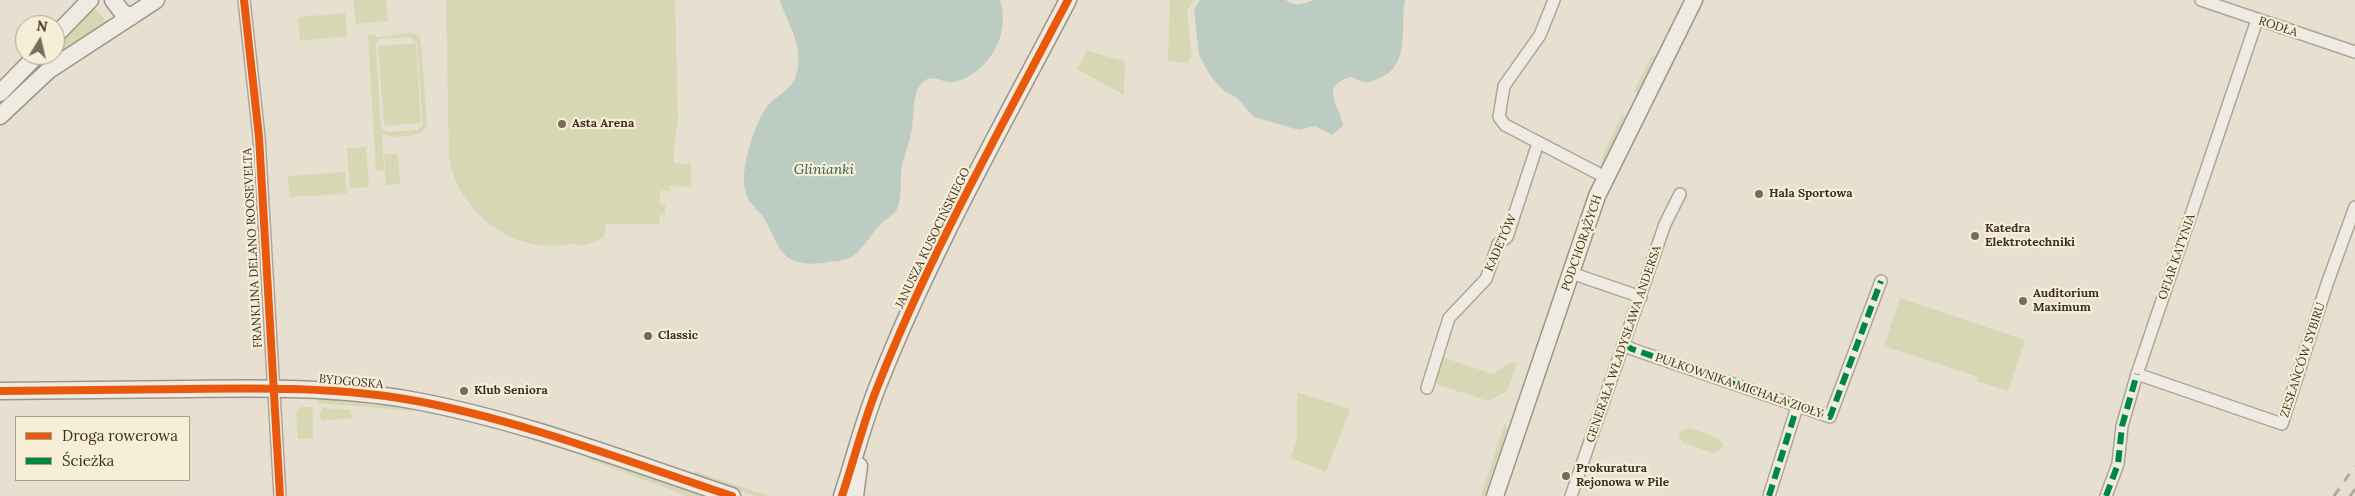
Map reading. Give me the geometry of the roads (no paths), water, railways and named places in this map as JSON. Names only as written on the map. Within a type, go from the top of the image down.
[{"type":"street","points":[[65,26],[90,0]]},
{"type":"street","points":[[112,0],[122,12],[131,17]]},
{"type":"street","points":[[0,116],[49,70],[156,0]]},
{"type":"street","name":"FRANKLINA DELANO ROOSEVELTA","points":[[244,0],[259,138],[280,496]]},
{"type":"street","name":"JANUSZA KUSOCIŃSKIEGO","points":[[842,496],[877,389],[931,263],[1068,0]]},
{"type":"street","points":[[1554,0],[1540,35],[1504,86],[1499,107],[1499,117],[1504,125],[1605,177]]},
{"type":"street","name":"PODCHORĄŻYCH","points":[[1495,496],[1605,177],[1694,0]]},
{"type":"street","name":"RODŁA","points":[[2201,0],[2355,52]]},
{"type":"street","name":"OFIAR KATYNIA","points":[[2106,496],[2118,464],[2122,426],[2138,374],[2257,20]]},
{"type":"street","points":[[0,93],[27,65]]},
{"type":"street","name":"KADETÓW","points":[[1427,388],[1449,318],[1486,279],[1498,244],[1507,237],[1538,143]]},
{"type":"street","name":"GENERAŁA WŁADYSŁAWA ANDERSA","points":[[1571,496],[1625,345],[1665,224],[1680,194]]},
{"type":"street","name":"ZESŁAŃCÓW SYBIRU","points":[[2138,374],[2282,424],[2327,284],[2355,207]]},
{"type":"street","points":[[1571,273],[1641,296]]},
{"type":"street","name":"PUŁKOWNIKA MICHAŁA ZIOŁY","points":[[1625,345],[1797,407],[1830,417],[1881,281]]},
{"type":"street","name":"BYDGOSKA","points":[[0,391],[273,389],[372,395],[451,408],[591,447],[732,496]]},
{"type":"street","points":[[1769,496],[1797,407]]},
{"type":"street","name":"JANUSZA KUSOCIŃSKIEGO","points":[[855,496],[861,439]]},
{"type":"street","name":"BYDGOSKA","points":[[687,481],[717,496]]},
{"type":"water","name":"Glinianki","points":[[780,0],[1000,0],[1003,25],[1000,38],[988,60],[969,76],[958,81],[948,82],[929,78],[917,89],[912,129],[902,165],[898,208],[878,227],[855,255],[841,261],[808,264],[789,258],[780,249],[765,220],[749,200],[744,187],[745,164],[748,151],[761,116],[770,103],[792,83],[799,62],[797,44]]},
{"type":"water","points":[[1200,0],[1286,0],[1292,4],[1303,4],[1313,0],[1405,0],[1400,54],[1390,72],[1380,78],[1367,82],[1350,77],[1340,81],[1333,92],[1343,126],[1332,135],[1315,126],[1299,130],[1254,117],[1236,97],[1224,91],[1211,77],[1199,55],[1194,10]]},
{"type":"railway","points":[[2334,496],[2355,466]]},
{"type":"railway","points":[[2350,496],[2355,489]]},
{"type":"place","name":"Asta Arena","points":[[562,124]]},
{"type":"place","name":"Hala Sportowa","points":[[1759,194]]},
{"type":"place","name":"Katedra Elektrotechniki","points":[[1975,236]]},
{"type":"place","name":"Auditorium Maximum","points":[[2023,301]]},
{"type":"place","name":"Classic","points":[[648,336]]},
{"type":"place","name":"Klub Seniora","points":[[464,391]]},
{"type":"place","name":"Prokuratura Rejonowa w Pile","points":[[1566,476]]}]
